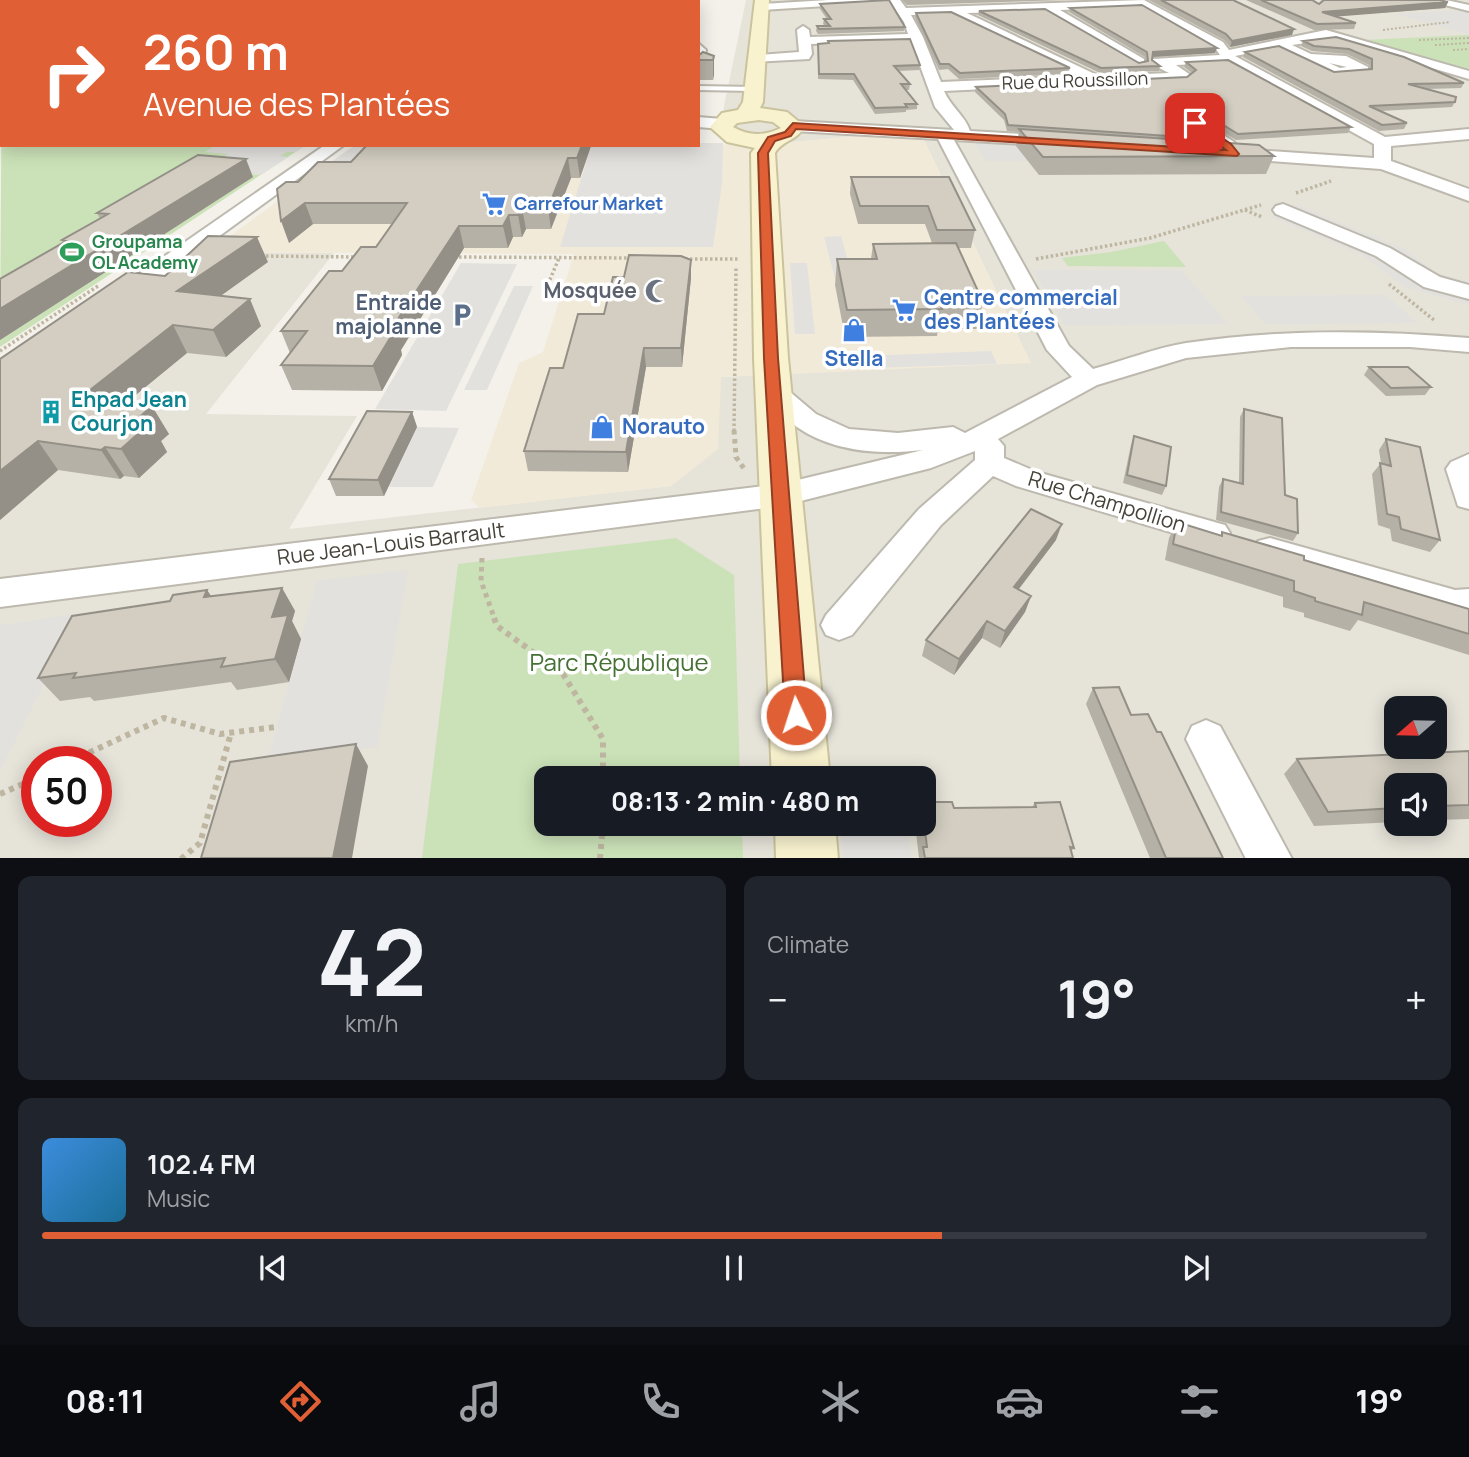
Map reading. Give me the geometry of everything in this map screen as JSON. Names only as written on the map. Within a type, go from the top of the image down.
[{"type":"main road","points":[[766,4],[763,59],[770,130],[763,153],[774,392],[800,766]]},
{"type":"main road","points":[[747,114],[753,102],[763,59]]},
{"type":"main road","points":[[747,114],[770,130],[726,133],[722,124],[730,118],[747,114]]},
{"type":"main road","points":[[770,130],[749,152],[750,373],[781,495]]},
{"type":"main road","points":[[806,836],[807,858]]},
{"type":"street","points":[[766,4],[887,0]]},
{"type":"street","points":[[894,0],[917,37],[943,107],[941,116],[944,126],[953,134],[1010,260],[1059,350],[1088,379]]},
{"type":"street","points":[[938,0],[968,19],[1098,80]]},
{"type":"street","points":[[1430,0],[1469,8]]},
{"type":"street","points":[[906,17],[952,10],[1145,1],[1212,41],[1229,57],[1275,86],[1382,142],[1469,134]]},
{"type":"street","points":[[763,59],[806,54],[799,3]]},
{"type":"street","points":[[1047,7],[1139,62]]},
{"type":"street","points":[[906,17],[968,19]]},
{"type":"street","points":[[1293,28],[1319,36],[1366,42],[1469,75]]},
{"type":"street","points":[[1065,65],[1229,57],[1319,36]]},
{"type":"street","points":[[804,41],[917,37]]},
{"type":"street","points":[[1280,44],[1310,58]]},
{"type":"street","name":"Rue du Roussillon","points":[[935,87],[1185,76],[1160,62]]},
{"type":"street","points":[[1178,111],[1228,146],[1234,154]]},
{"type":"street","points":[[700,122],[722,124]]},
{"type":"street","points":[[770,130],[953,134],[1073,142]]},
{"type":"street","points":[[1382,142],[1383,164]]},
{"type":"street","points":[[108,307],[333,147]]},
{"type":"street","points":[[1207,152],[1383,164],[1469,195]]},
{"type":"street","points":[[1279,206],[1383,252],[1432,282],[1469,292]]},
{"type":"street","name":"Rue Jean-Louis Barrault","points":[[0,593],[781,495],[921,461],[960,447],[1088,379],[1184,351],[1290,340],[1410,340],[1467,345]]},
{"type":"street","points":[[774,392],[811,423],[840,436],[872,442],[897,444],[990,430],[989,463],[930,517],[839,625]]},
{"type":"street","name":"Rue Champollion","points":[[989,463],[1027,479],[1455,604],[1469,603]]},
{"type":"street","points":[[1469,464],[1461,468],[1469,498]]},
{"type":"street","points":[[1206,739],[1269,858]]},
{"type":"lane","points":[[700,46],[703,50],[700,63]]},
{"type":"lane","points":[[700,88],[754,89]]},
{"type":"path","points":[[1319,36],[1456,21]]},
{"type":"path","points":[[1010,260],[1120,247],[1169,235],[1245,210],[1279,206],[1333,180]]},
{"type":"path","points":[[1245,210],[1279,206]]},
{"type":"path","points":[[255,256],[366,257]]},
{"type":"path","points":[[449,257],[641,258]]},
{"type":"path","points":[[546,289],[559,258]]},
{"type":"path","points":[[682,259],[750,259]]},
{"type":"path","points":[[1386,282],[1467,345]]},
{"type":"path","points":[[486,532],[481,581],[497,626],[563,674],[603,738],[603,766]]},
{"type":"path","points":[[103,746],[164,718],[220,734],[276,727]]},
{"type":"path","points":[[182,858],[200,843],[231,733]]},
{"type":"path","points":[[0,794],[21,785]]},
{"type":"path","points":[[600,858],[602,836]]},
{"type":"shaded area","points":[[746,0],[1469,0],[1469,858],[0,858],[0,365],[7,364],[172,252],[334,253],[206,414],[357,416],[289,529],[671,486],[721,377],[1030,362],[924,140],[859,136],[781,143],[723,143],[724,106]]},
{"type":"shaded area","points":[[1465,10],[1469,11],[1469,34],[1395,14]]},
{"type":"shaded area","points":[[859,136],[924,140],[1031,363],[721,377],[718,449],[671,486],[480,508],[471,500],[519,363],[543,352],[574,254],[208,252],[352,147],[700,147]]},
{"type":"shaded area","points":[[975,142],[1203,155],[1209,160],[986,161]]},
{"type":"shaded area","points":[[700,143],[723,143],[722,183],[713,247],[560,247],[591,147],[700,147]]},
{"type":"shaded area","points":[[213,147],[303,147],[280,156],[288,157],[261,175],[201,171],[228,154],[205,152]]},
{"type":"shaded area","points":[[352,147],[591,147],[310,177]]},
{"type":"shaded area","points":[[1297,205],[1404,249],[1437,273],[1469,282],[1469,305],[1405,287],[1361,254],[1270,216]]},
{"type":"shaded area","points":[[841,236],[854,282],[836,282],[824,237]]},
{"type":"shaded area","name":"Entraide majolanne","points":[[461,263],[517,264],[446,411],[375,409]]},
{"type":"shaded area","points":[[790,263],[807,263],[815,334],[795,334]]},
{"type":"shaded area","points":[[1033,270],[1181,270],[1228,324],[1064,325]]},
{"type":"shaded area","points":[[514,286],[533,286],[487,390],[464,390]]},
{"type":"shaded area","points":[[1385,295],[1417,323],[1266,324],[1241,296]]},
{"type":"shaded area","points":[[991,351],[997,364],[841,369],[837,357]]},
{"type":"shaded area","points":[[417,427],[459,428],[433,487],[389,487]]},
{"type":"shaded area","points":[[408,570],[377,747],[267,762],[317,581]]},
{"type":"shaded area","points":[[79,614],[0,771],[0,625]]},
{"type":"shaded area","points":[[841,836],[908,836],[912,858],[844,858]]},
{"type":"green space","points":[[1469,35],[1469,73],[1364,40]]},
{"type":"green space","name":"Groupama OL Academy","points":[[1,147],[303,147],[0,347]]},
{"type":"green space","points":[[1164,241],[1186,267],[1068,266],[1062,258],[1111,252]]},
{"type":"green space","name":"Parc République","points":[[676,538],[734,575],[740,766],[534,766],[534,836],[742,836],[743,858],[422,858],[458,564]]},
{"type":"building","points":[[889,0],[905,27],[819,29],[817,26],[830,26],[824,19],[831,19],[820,4]]},
{"type":"building","points":[[1161,0],[1233,0],[1294,29],[1232,41],[1226,34]]},
{"type":"building","points":[[1261,0],[1312,0],[1319,4],[1324,0],[1448,2],[1322,12],[1356,23],[1317,24]]},
{"type":"building","points":[[1142,5],[1217,48],[1153,52],[1152,60],[1160,66],[1101,68],[979,11],[1045,9],[1139,63],[1148,61],[1147,52],[1070,8]]},
{"type":"building","points":[[951,12],[1070,68],[960,73],[949,64],[940,64],[916,13]]},
{"type":"building","points":[[1336,37],[1404,57],[1464,83],[1408,84],[1456,97],[1455,102],[1369,106],[1407,123],[1382,125],[1245,52],[1279,46],[1334,72],[1372,69],[1372,59],[1349,49],[1314,46],[1303,41]]},
{"type":"building","points":[[910,39],[920,65],[894,66],[910,84],[901,84],[917,104],[875,108],[854,74],[819,74],[818,44],[829,43],[828,41]]},
{"type":"building","points":[[703,52],[714,56],[713,60],[700,60]]},
{"type":"building","points":[[1228,60],[1351,127],[1238,134],[1179,98],[1171,103],[1170,107],[1212,139],[1008,125],[1005,114],[976,87],[1187,77],[1196,70],[1186,62]]},
{"type":"building","points":[[1019,129],[1259,145],[1274,156],[1043,157]]},
{"type":"building","points":[[365,147],[581,147],[577,158],[568,158],[548,208],[522,208],[518,215],[509,215],[503,226],[459,226],[390,331],[395,330],[373,366],[281,365],[307,331],[281,331],[329,271],[342,271],[361,247],[376,247],[407,203],[305,203],[281,221],[277,189],[286,182],[298,182],[318,162],[351,162]]},
{"type":"building","points":[[198,155],[246,159],[0,309],[0,279],[108,214],[97,213]]},
{"type":"building","points":[[851,177],[949,177],[975,230],[937,230],[928,206],[860,206]]},
{"type":"building","points":[[208,236],[257,237],[177,291],[250,299],[213,330],[173,325],[81,397],[152,406],[135,421],[150,423],[121,449],[105,447],[101,450],[38,441],[0,471],[0,359],[128,272],[165,276]]},
{"type":"building","points":[[956,243],[983,302],[939,302],[942,309],[847,310],[837,259],[877,259],[873,244]]},
{"type":"building","points":[[629,255],[681,256],[691,260],[681,348],[644,348],[626,452],[524,451],[550,368],[563,368],[578,314],[604,314],[613,277],[624,277]]},
{"type":"building","points":[[1369,367],[1408,367],[1431,387],[1391,388]]},
{"type":"building","points":[[1244,409],[1282,418],[1285,495],[1297,499],[1298,533],[1221,512],[1223,479],[1243,484]]},
{"type":"building","points":[[367,411],[412,412],[378,480],[329,479]]},
{"type":"building","points":[[1134,436],[1171,447],[1166,486],[1127,475]]},
{"type":"building","points":[[1386,439],[1420,447],[1440,540],[1401,529],[1399,517],[1387,514],[1380,463],[1391,466]]},
{"type":"building","points":[[1031,509],[1062,524],[1014,587],[1031,596],[1005,631],[987,621],[959,659],[926,640]]},
{"type":"building","points":[[1177,522],[1304,556],[1304,560],[1469,609],[1469,634],[1364,602],[1362,615],[1315,601],[1315,598],[1294,591],[1294,581],[1173,544]]},
{"type":"building","points":[[282,588],[272,617],[288,615],[275,659],[221,667],[225,658],[73,678],[76,673],[38,678],[72,616],[170,601],[173,595],[207,590],[204,597]]},
{"type":"building","points":[[1119,687],[1131,715],[1148,714],[1157,732],[1161,732],[1223,858],[1166,858],[1093,688]]},
{"type":"building","points":[[356,744],[333,858],[201,858],[230,762]]},
{"type":"building","points":[[1469,751],[1469,805],[1447,806],[1447,773],[1384,773],[1384,809],[1328,812],[1297,759],[1384,755],[1384,760],[1447,760],[1447,752]]},
{"type":"building","points":[[936,802],[952,802],[954,808],[1036,807],[1035,803],[1060,802],[1074,848],[1070,847],[1073,858],[925,858],[923,847],[927,847],[926,836],[936,836]]},
{"type":"place","name":"Carrefour Market","points":[[494,204]]},
{"type":"place","name":"Groupama OL Academy","points":[[72,252]]},
{"type":"place","name":"Mosquée","points":[[657,291]]},
{"type":"place","name":"Centre commercial des Plantées","points":[[904,310]]},
{"type":"place","name":"Entraide majolanne","points":[[462,315]]},
{"type":"place","name":"Stella","points":[[854,330]]},
{"type":"place","name":"Ehpad Jean Courjon","points":[[51,412]]},
{"type":"place","name":"Norauto","points":[[602,427]]},
{"type":"route","points":[[796,715],[771,358],[763,153],[771,139],[788,134],[793,126],[1234,154],[1228,146],[1195,123]]}]
